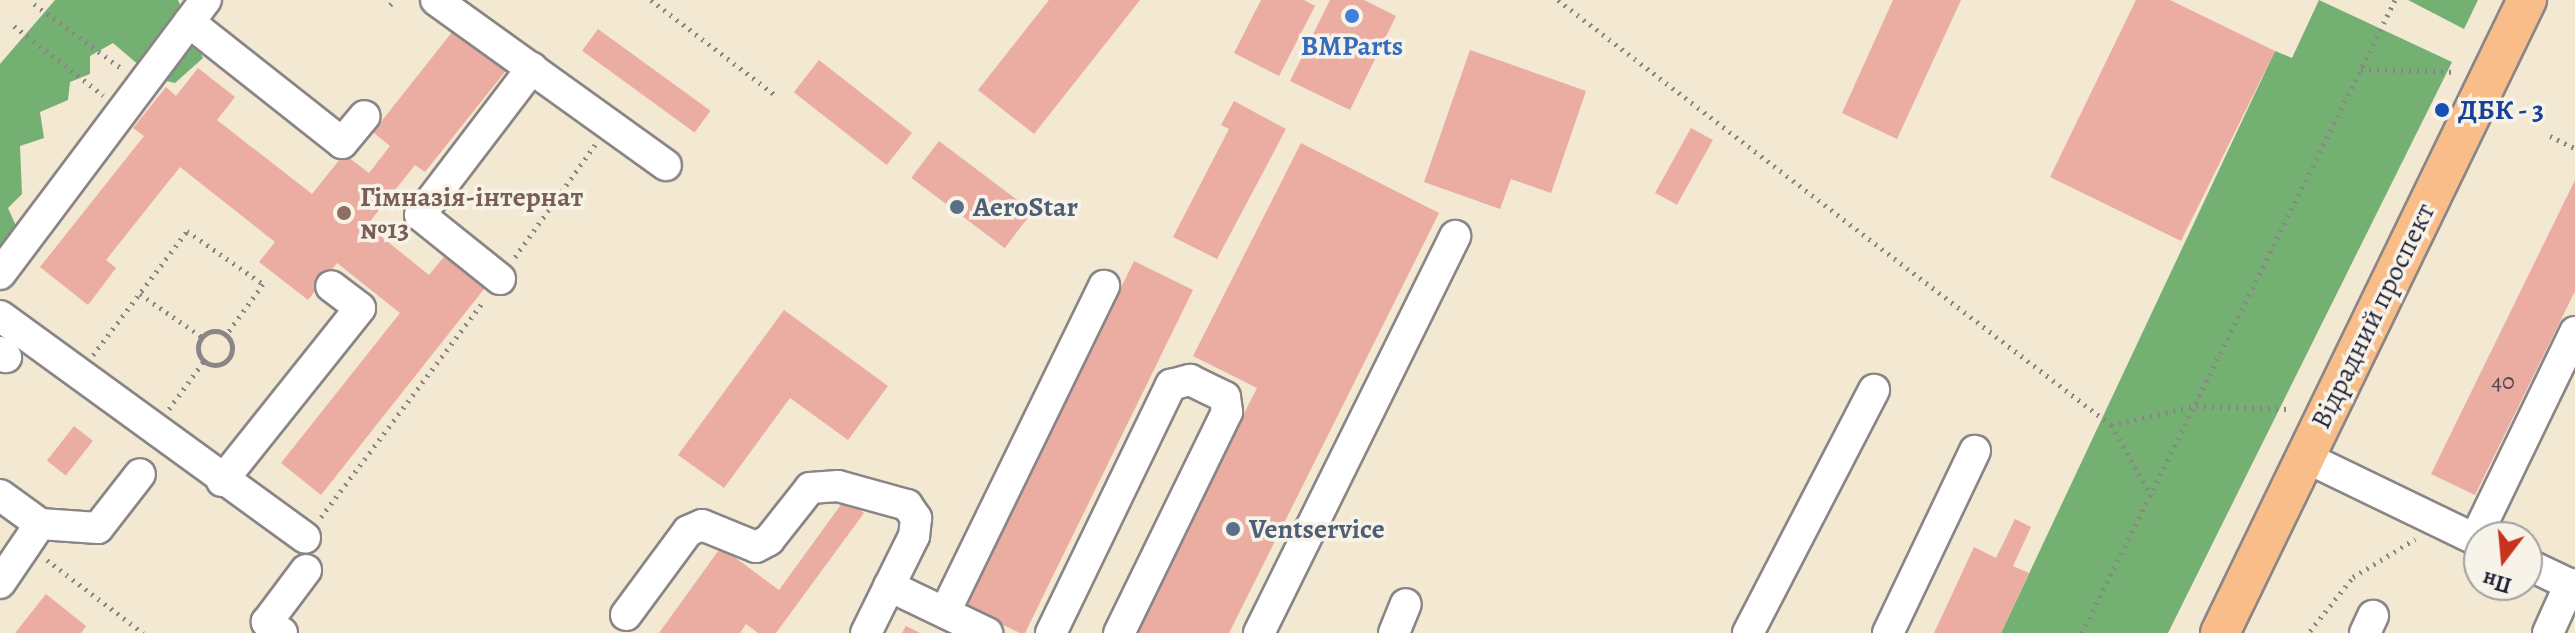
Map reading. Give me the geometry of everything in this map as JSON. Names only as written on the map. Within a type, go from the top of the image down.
[{"type":"main road","name":"Відрадний проспект","points":[[2220,633],[2527,0]]},
{"type":"lane","points":[[436,0],[666,165]]},
{"type":"lane","points":[[0,274],[141,82],[198,11],[342,143],[365,116]]},
{"type":"lane","points":[[500,279],[420,215],[532,68]]},
{"type":"lane","points":[[1259,633],[1455,236]]},
{"type":"lane","points":[[222,481],[360,308],[331,286]]},
{"type":"lane","points":[[945,612],[1104,286]]},
{"type":"lane","points":[[0,316],[153,431],[305,538]]},
{"type":"lane","points":[[2486,521],[2575,332]]},
{"type":"lane","points":[[1051,633],[1171,385],[1190,380],[1225,397],[1227,412],[1119,633]]},
{"type":"lane","points":[[1748,633],[1874,390]]},
{"type":"lane","points":[[1888,633],[1975,451]]},
{"type":"lane","points":[[2305,457],[2463,533]]},
{"type":"lane","points":[[0,583],[34,534],[98,528],[140,474]]},
{"type":"lane","points":[[626,615],[688,531],[702,525],[756,547],[769,540],[810,488],[838,486],[907,505],[916,518],[914,536],[866,633]]},
{"type":"lane","points":[[0,495],[34,534]]},
{"type":"lane","points":[[282,633],[267,622],[306,570]]},
{"type":"lane","points":[[2543,572],[2572,586],[2548,633]]},
{"type":"lane","points":[[889,586],[987,633]]},
{"type":"lane","points":[[1394,633],[1406,604]]},
{"type":"path","points":[[651,0],[774,94]]},
{"type":"path","points":[[1558,0],[2111,425],[2151,495]]},
{"type":"path","points":[[2082,633],[2395,0]]},
{"type":"path","points":[[34,4],[141,82]]},
{"type":"path","points":[[14,26],[122,111]]},
{"type":"path","points":[[2360,69],[2456,72]]},
{"type":"path","points":[[305,538],[500,279],[610,124]]},
{"type":"path","points":[[2550,136],[2575,148]]},
{"type":"path","points":[[78,374],[187,231],[263,284],[226,335]]},
{"type":"path","points":[[140,294],[202,337]]},
{"type":"path","points":[[213,331],[226,335],[232,346],[229,359],[217,365],[204,361],[198,350],[202,337],[213,331]]},
{"type":"path","points":[[153,431],[204,361]]},
{"type":"path","points":[[2111,425],[2196,406],[2289,409]]},
{"type":"path","points":[[34,534],[143,633]]},
{"type":"path","points":[[2310,631],[2353,577],[2418,536]]},
{"type":"green space","points":[[55,0],[178,0],[203,58],[175,83],[154,78],[113,43],[90,56],[90,74],[70,82],[68,100],[40,112],[44,138],[20,146],[22,194],[8,208],[29,255],[0,284],[0,64]]},
{"type":"green space","points":[[2319,0],[2452,62],[2168,633],[2001,633],[2275,51],[2292,58]]},
{"type":"green space","points":[[2408,0],[2478,0],[2464,29]]},
{"type":"building","points":[[1049,0],[1140,0],[1034,134],[978,90]]},
{"type":"building","points":[[1261,0],[1304,0],[1315,6],[1279,76],[1234,53]]},
{"type":"building","points":[[1330,0],[1364,0],[1396,16],[1350,110],[1290,81]]},
{"type":"building","points":[[1893,0],[1961,0],[1897,139],[1842,113]]},
{"type":"building","points":[[2136,0],[2170,0],[2275,51],[2181,241],[2050,177]]},
{"type":"building","points":[[456,27],[508,68],[425,172],[415,165],[367,225],[429,275],[448,252],[488,284],[321,495],[281,463],[400,313],[337,263],[308,300],[259,262],[275,242],[180,167],[106,260],[116,268],[88,305],[40,267],[144,136],[133,128],[166,87],[176,96],[198,68],[235,97],[217,120],[312,194],[344,154],[369,173],[390,146],[373,132]]},
{"type":"building","points":[[598,29],[710,111],[695,133],[582,51]]},
{"type":"building","points":[[1470,50],[1586,91],[1551,193],[1511,179],[1500,209],[1424,182]]},
{"type":"building","points":[[819,60],[912,133],[887,165],[794,92]]},
{"type":"building","points":[[1234,101],[1286,129],[1217,259],[1173,237],[1229,129],[1221,125]]},
{"type":"building","points":[[1691,128],[1713,140],[1677,205],[1655,193]]},
{"type":"building","points":[[939,141],[1032,211],[1005,248],[911,178]]},
{"type":"building","points":[[1301,143],[1439,213],[1229,633],[1132,633],[1257,388],[1193,356]]},
{"type":"building","points":[[2575,180],[2575,291],[2475,495],[2431,474]]},
{"type":"building","points":[[1134,261],[1193,290],[1025,633],[1020,633],[965,607]]},
{"type":"building","points":[[784,310],[888,386],[848,440],[790,398],[724,488],[678,455]]},
{"type":"building","points":[[74,426],[93,441],[66,475],[47,461]]},
{"type":"building","points":[[845,499],[864,513],[776,633],[758,633],[746,624],[740,633],[659,633],[721,547],[779,590]]},
{"type":"building","points":[[2015,519],[2031,527],[2013,566],[2029,573],[2001,633],[1934,633],[1974,547],[1996,558]]},
{"type":"building","points":[[46,594],[86,626],[81,633],[15,633]]},
{"type":"building","points":[[906,626],[920,633],[902,633]]},
{"type":"place","name":"BMParts","points":[[1352,16]]},
{"type":"place","name":"ДБК - 3","points":[[2442,110]]},
{"type":"place","name":"AeroStar","points":[[957,207]]},
{"type":"place","name":"Гімназія-інтернат №13","points":[[344,213]]},
{"type":"place","name":"Ventservice","points":[[1233,529]]}]
